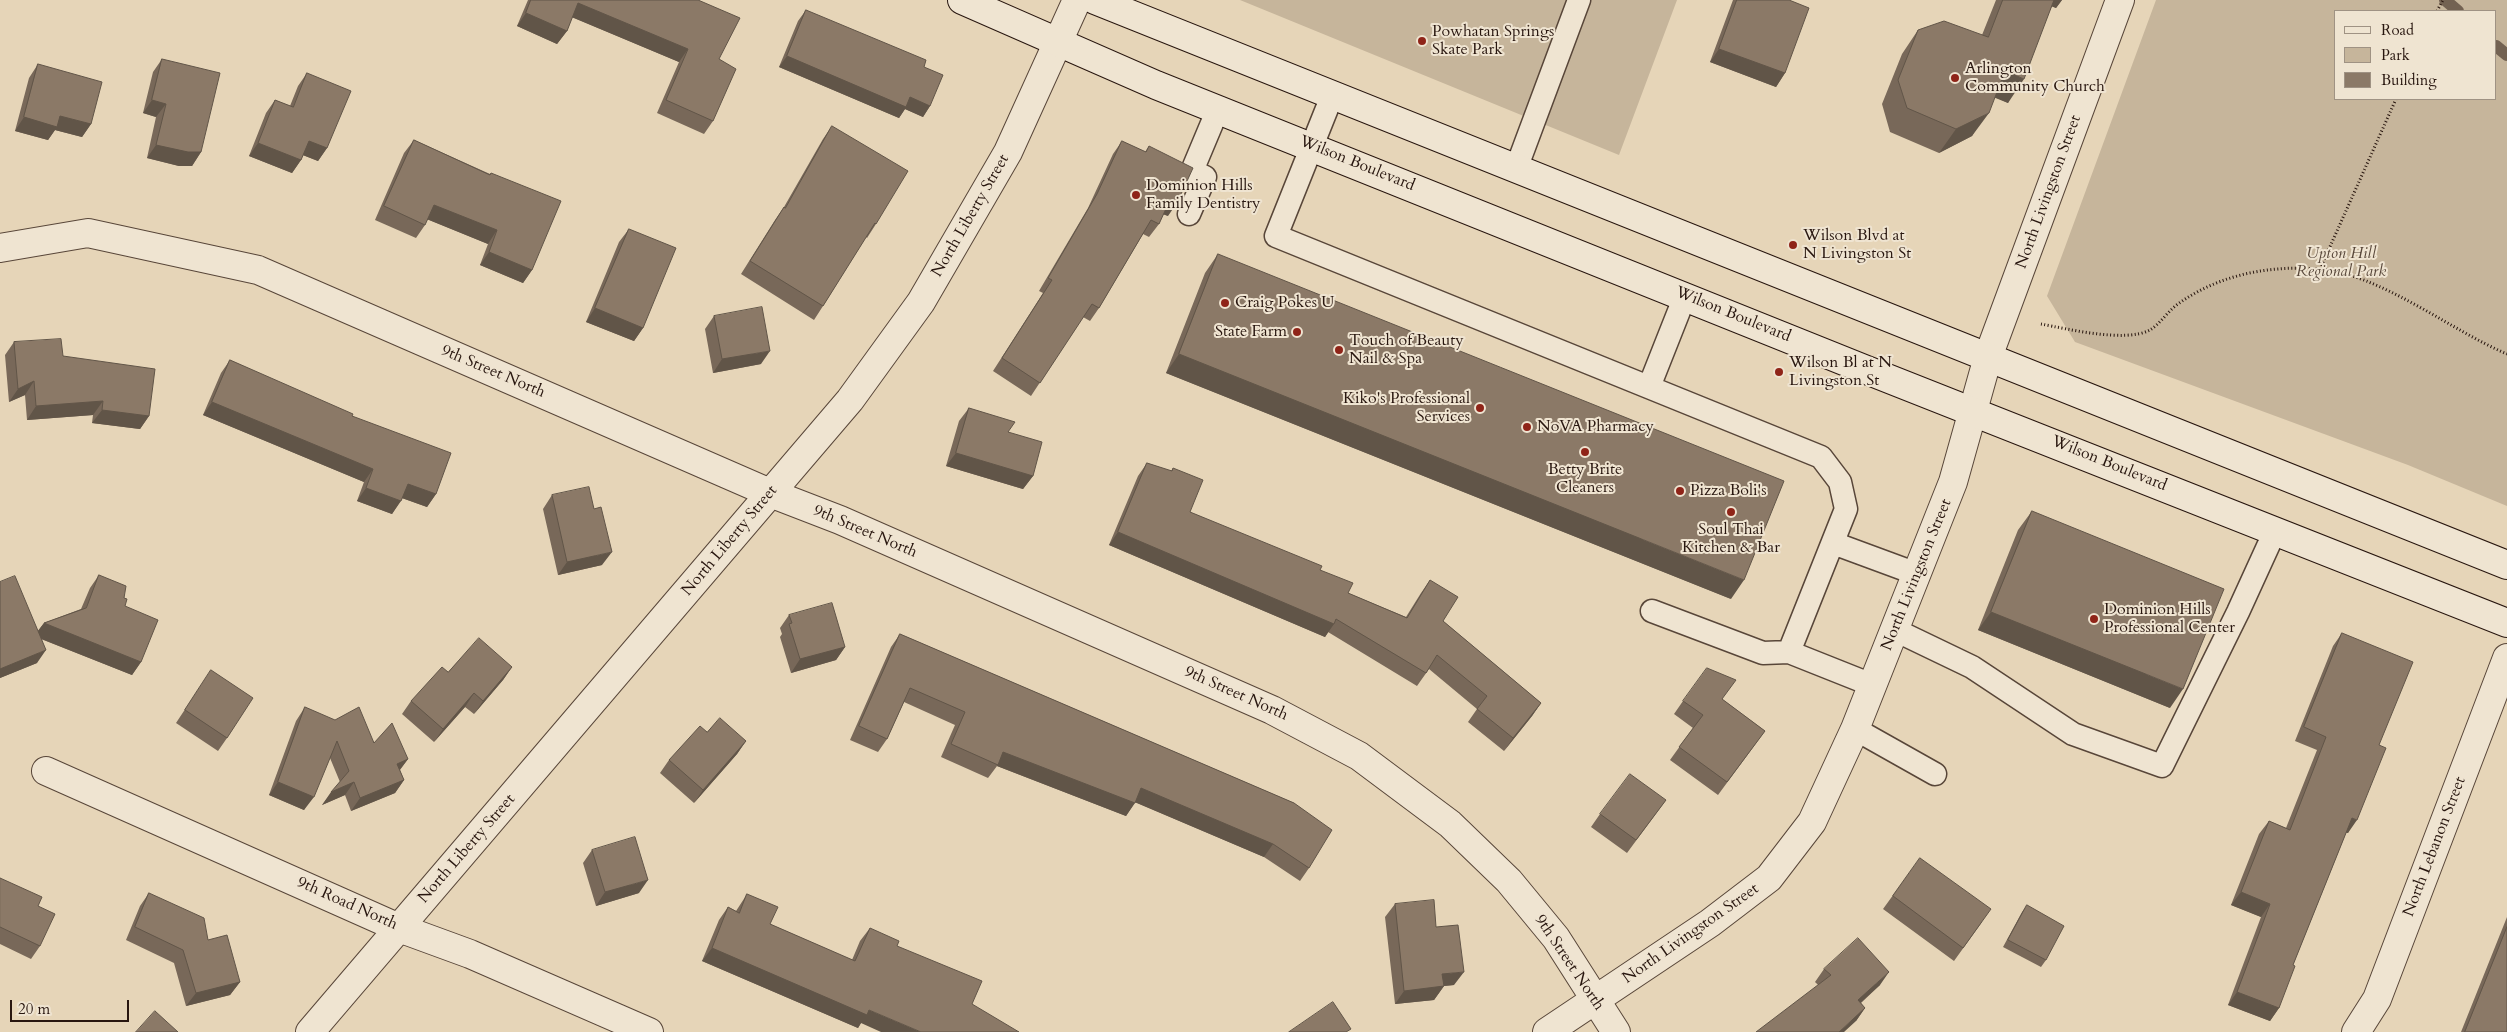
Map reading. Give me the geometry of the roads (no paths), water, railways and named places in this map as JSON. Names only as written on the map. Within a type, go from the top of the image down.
[{"type":"street","name":"Wilson Boulevard","points":[[962,0],[1218,109],[1864,369],[1972,410],[2507,623]]},
{"type":"street","name":"North Liberty Street","points":[[310,1032],[850,400],[922,302],[1008,152],[1078,0]]},
{"type":"street","points":[[1094,0],[2507,565]]},
{"type":"street","name":"North Livingston Street","points":[[1547,1032],[1710,923],[1770,878],[1812,822],[1855,729],[1953,482],[1988,357],[2120,0]]},
{"type":"street","name":"9th Street North","points":[[0,248],[88,233],[258,270],[770,493],[840,520],[1264,706],[1359,756],[1450,824],[1510,881],[1556,938],[1616,1032]]},
{"type":"street","name":"North Lebanon Street","points":[[2356,1032],[2377,999],[2507,658]]},
{"type":"street","name":"9th Road North","points":[[46,771],[399,928],[470,954],[649,1032]]},
{"type":"lane","points":[[1516,169],[1579,0]]},
{"type":"lane","points":[[1332,96],[1276,236],[1821,457],[1840,482],[1846,509],[1789,652]]},
{"type":"lane","points":[[1189,214],[1205,177],[1192,171],[1218,109]]},
{"type":"lane","points":[[1649,387],[1685,296]]},
{"type":"lane","points":[[1895,630],[1972,667],[2073,734],[2162,766],[2238,612],[2275,531]]},
{"type":"lane","points":[[1833,543],[1917,574]]},
{"type":"lane","points":[[1652,611],[1763,653],[1789,652],[1872,685]]},
{"type":"lane","points":[[1855,729],[1935,774]]},
{"type":"waterway","points":[[2445,0],[2457,10]]},
{"type":"waterway","points":[[2497,47],[2507,55]]},
{"type":"place","name":"Powhatan Springs Skate Park","points":[[1422,41]]},
{"type":"place","name":"Arlington Community Church","points":[[1955,78]]},
{"type":"place","name":"Dominion Hills Family Dentistry","points":[[1136,195]]},
{"type":"place","name":"Wilson Blvd at N Livingston St","points":[[1793,245]]},
{"type":"place","name":"Craig Pokes U","points":[[1225,303]]},
{"type":"place","name":"State Farm","points":[[1297,332]]},
{"type":"place","name":"Touch of Beauty Nail & Spa","points":[[1339,350]]},
{"type":"place","name":"Wilson Bl at N Livingston St","points":[[1779,372]]},
{"type":"place","name":"Kiko's Professional Services","points":[[1480,408]]},
{"type":"place","name":"NoVA Pharmacy","points":[[1527,427]]},
{"type":"place","name":"Betty Brite Cleaners","points":[[1585,452]]},
{"type":"place","name":"Pizza Boli's","points":[[1680,491]]},
{"type":"place","name":"Soul Thai Kitchen & Bar","points":[[1731,512]]},
{"type":"place","name":"Dominion Hills Professional Center","points":[[2094,619]]},
{"type":"park label","name":"Upton Hill Regional Park","points":[[2341,263]]}]
